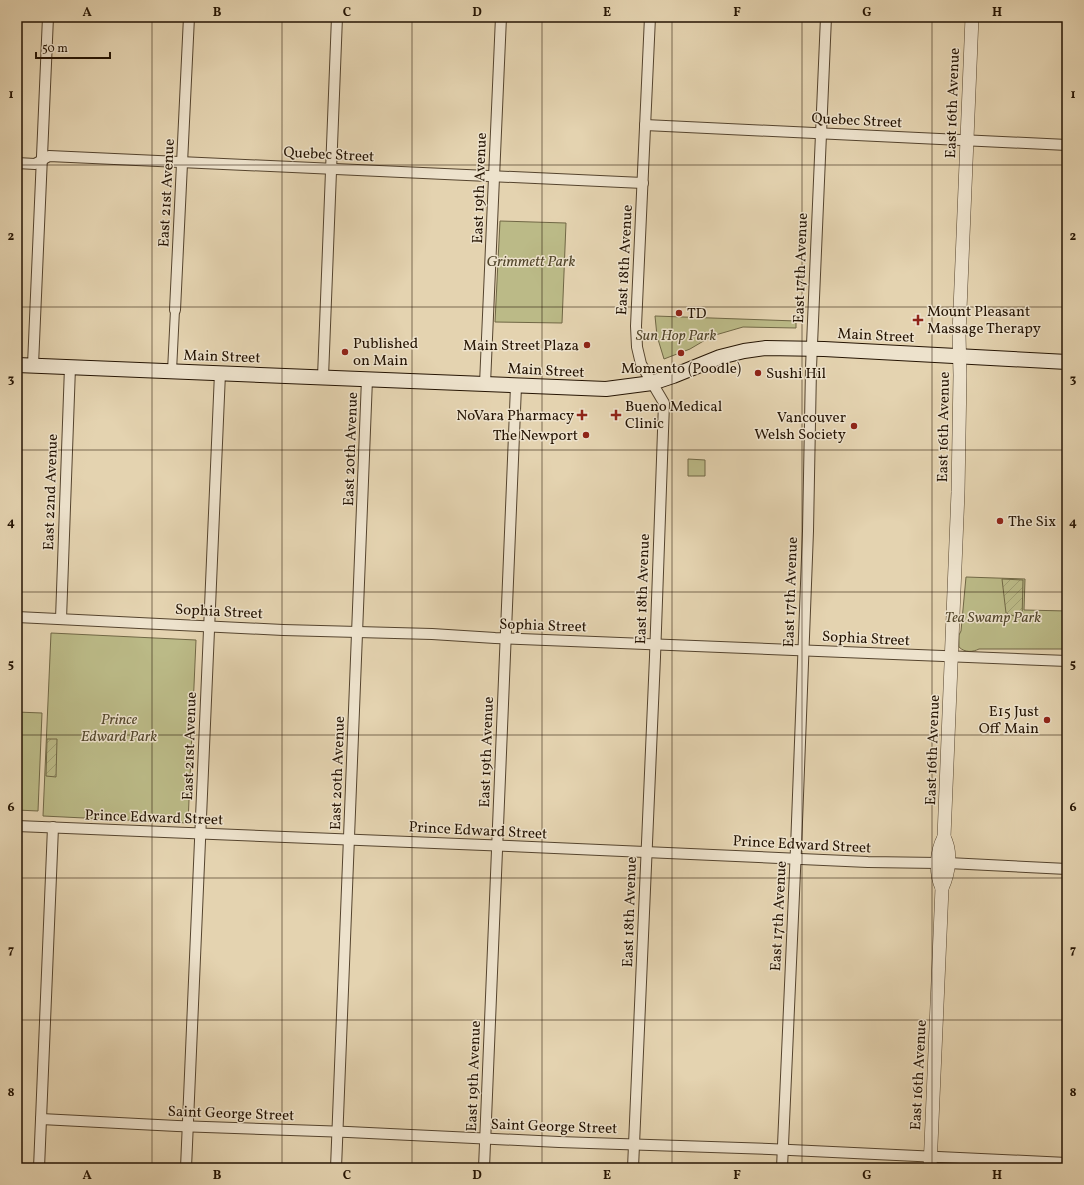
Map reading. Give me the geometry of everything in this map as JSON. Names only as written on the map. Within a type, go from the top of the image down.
[{"type":"main road","name":"Main Street","points":[[17,365],[172,370],[606,390],[652,383],[720,357],[744,351],[776,348],[1067,362]]},
{"type":"street","points":[[33,365],[48,17]]},
{"type":"street","name":"East 21st Avenue","points":[[172,370],[189,17]]},
{"type":"street","points":[[323,377],[337,17]]},
{"type":"street","name":"East 19th Avenue","points":[[485,384],[501,17]]},
{"type":"street","name":"East 18th Avenue","points":[[633,1168],[664,403],[641,364],[637,347],[636,326],[650,17]]},
{"type":"street","name":"East 17th Avenue","points":[[782,1168],[796,859],[808,532],[812,349],[826,17]]},
{"type":"street","name":"East 16th Avenue","points":[[930,1162],[942,888],[947,875],[943,863],[940,844],[944,837],[952,656],[958,492],[959,334],[972,17]]},
{"type":"street","name":"Quebec Street","points":[[645,125],[1067,145]]},
{"type":"street","name":"Quebec Street","points":[[17,163],[35,164],[49,156],[643,183]]},
{"type":"street","name":"East 22nd Avenue","points":[[61,619],[70,367]]},
{"type":"street","name":"East 21st Avenue","points":[[186,1168],[220,373]]},
{"type":"street","name":"East 20th Avenue","points":[[336,1168],[367,379]]},
{"type":"street","name":"East 19th Avenue","points":[[484,1168],[516,386]]},
{"type":"street","name":"Sophia Street","points":[[17,617],[283,630],[1067,661]]},
{"type":"street","name":"Prince Edward Street","points":[[17,826],[1067,869]]},
{"type":"street","points":[[39,1168],[54,827]]},
{"type":"street","name":"Saint George Street","points":[[41,1119],[188,1127],[783,1150],[930,1162],[1067,1163]]},
{"type":"green space","name":"Grimmett Park","points":[[500,221],[566,223],[562,323],[495,322]]},
{"type":"green space","name":"Sun Hop Park","points":[[655,316],[796,321],[796,328],[743,327],[712,336],[690,349],[664,359],[657,336]]},
{"type":"green space","points":[[688,459],[705,460],[705,476],[688,476]]},
{"type":"green space","name":"Tea Swamp Park","points":[[966,577],[1025,579],[1024,610],[1067,611],[1067,649],[979,649],[969,651],[961,649],[959,647],[959,635],[961,631]]},
{"type":"green space","points":[[1002,579],[1023,580],[1022,619],[1006,613]]},
{"type":"green space","name":"Prince Edward Park","points":[[51,633],[196,640],[188,823],[43,816]]},
{"type":"green space","points":[[17,712],[42,713],[38,811],[17,810]]},
{"type":"green space","points":[[47,739],[57,739],[56,777],[46,776]]},
{"type":"place","name":"TD","points":[[679,313]]},
{"type":"place","name":"Mount Pleasant Massage Therapy","points":[[918,320]]},
{"type":"place","name":"Main Street Plaza","points":[[587,345]]},
{"type":"place","name":"Published on Main","points":[[345,352]]},
{"type":"place","name":"Momento (Poodle)","points":[[681,353]]},
{"type":"place","name":"Sushi Hil","points":[[758,373]]},
{"type":"place","name":"NoVara Pharmacy","points":[[582,415]]},
{"type":"place","name":"Bueno Medical Clinic","points":[[616,415]]},
{"type":"place","name":"Vancouver Welsh Society","points":[[854,426]]},
{"type":"place","name":"The Newport","points":[[586,435]]},
{"type":"place","name":"The Six","points":[[1000,521]]},
{"type":"place","name":"E15 Just Off Main","points":[[1047,720]]}]
